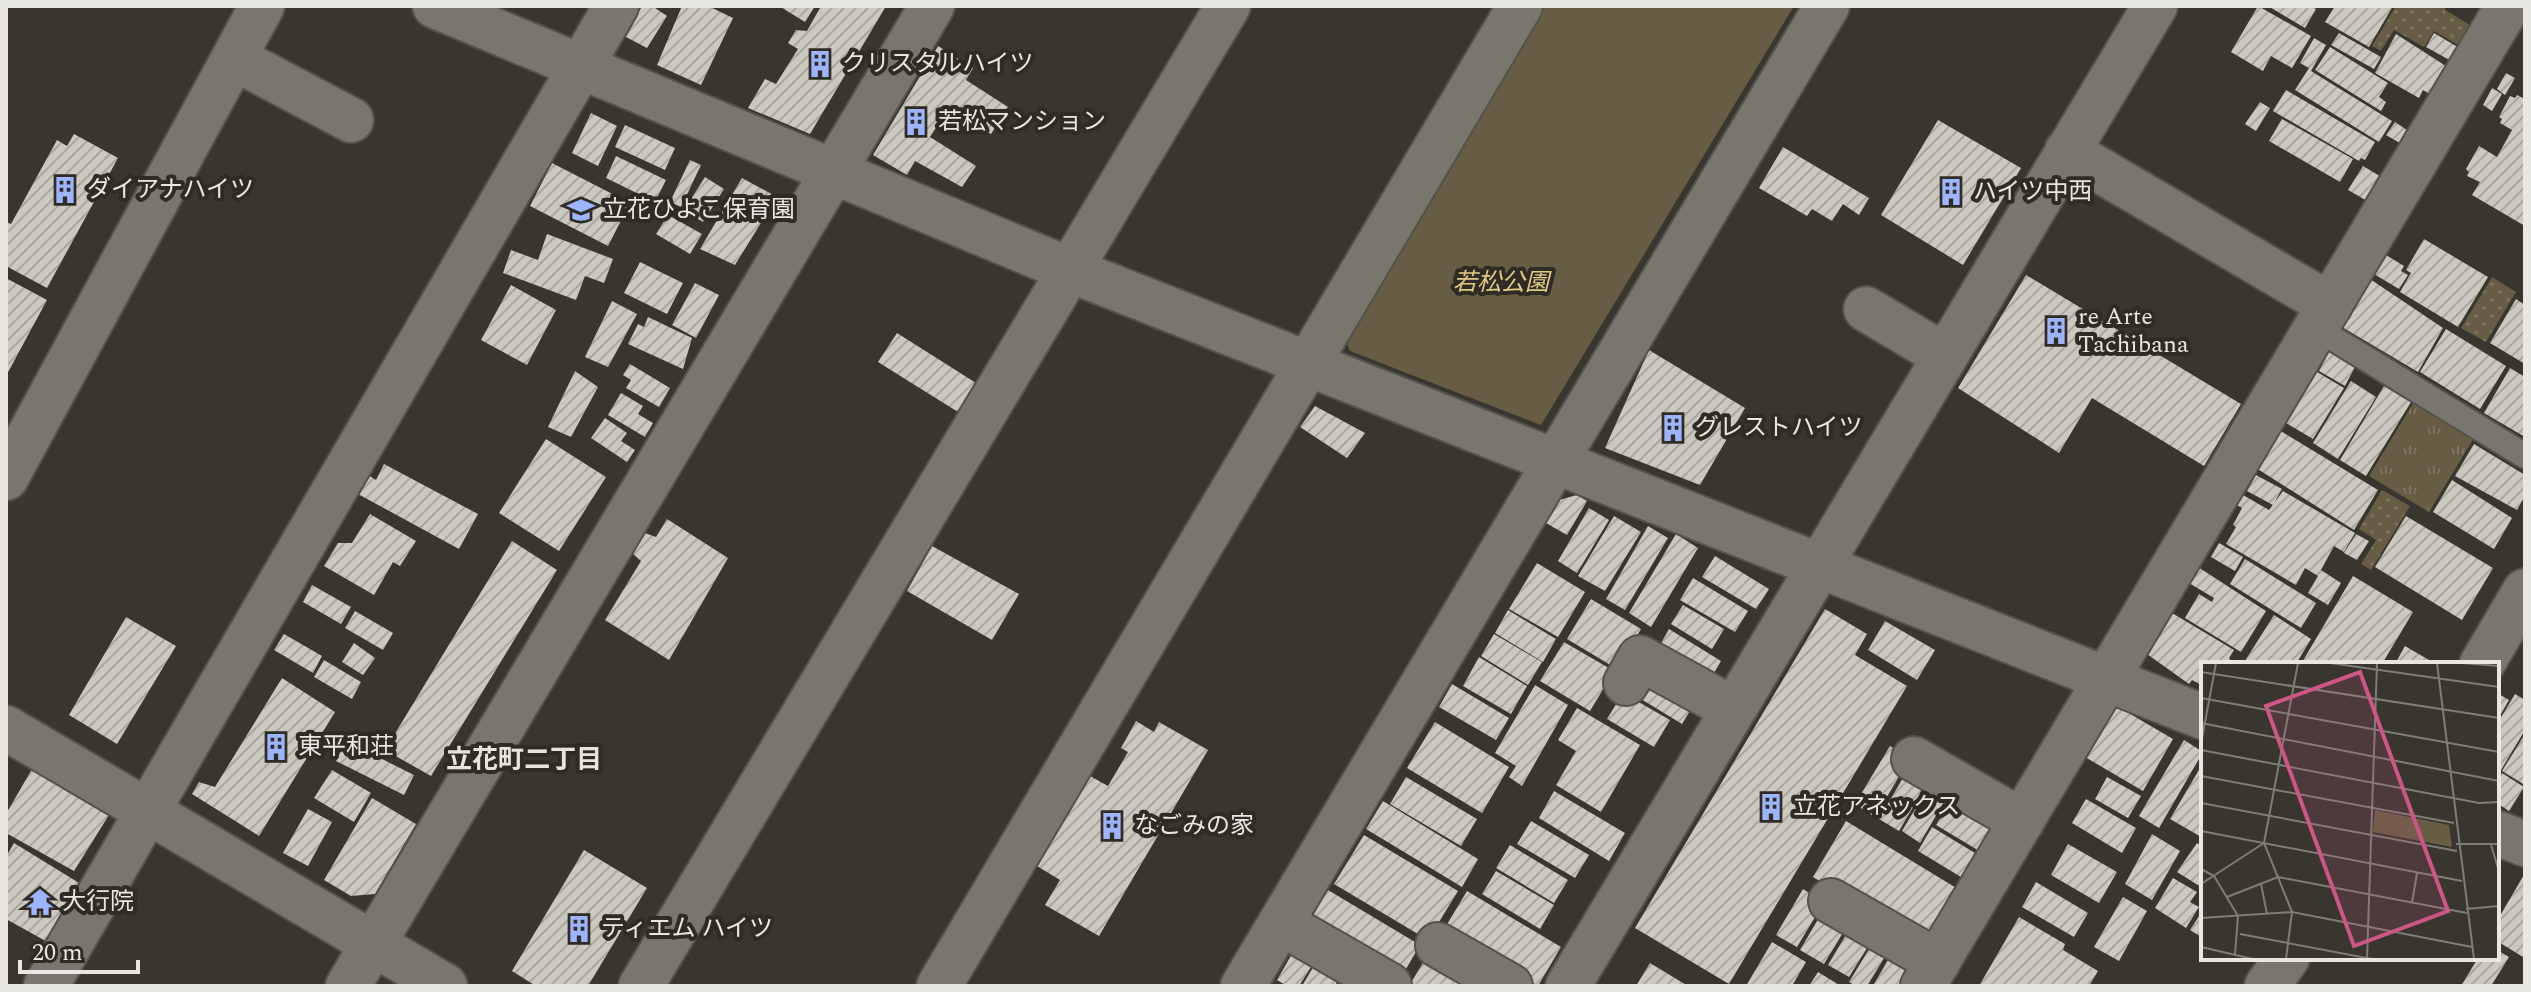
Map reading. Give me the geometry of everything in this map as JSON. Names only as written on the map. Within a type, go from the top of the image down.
[{"type":"street","points":[[6,478],[262,6]]},
{"type":"street","points":[[435,6],[1070,270],[2201,716]]},
{"type":"street","points":[[46,986],[616,6]]},
{"type":"street","points":[[348,986],[932,6]]},
{"type":"street","points":[[641,986],[1228,6]]},
{"type":"street","points":[[939,986],[1520,6]]},
{"type":"street","points":[[1243,986],[1827,6]]},
{"type":"street","points":[[1568,986],[2155,6]]},
{"type":"street","points":[[1831,901],[1930,974],[2508,6]]},
{"type":"street","points":[[234,58],[351,120]]},
{"type":"street","points":[[2067,151],[2323,316]]},
{"type":"street","points":[[1866,309],[1945,356]]},
{"type":"street","points":[[2483,662],[2525,591]]},
{"type":"street","points":[[1626,683],[1640,658],[1733,709]]},
{"type":"street","points":[[6,728],[445,986]]},
{"type":"street","points":[[1914,759],[2022,821]]},
{"type":"street","points":[[2499,834],[2525,844]]},
{"type":"street","points":[[1281,923],[1389,985]]},
{"type":"street","points":[[1438,945],[1510,986]]},
{"type":"street","points":[[2267,986],[2286,960]]},
{"type":"lane","points":[[2323,316],[2525,456]]},
{"type":"green space","name":"若松公園","points":[[1542,6],[1794,6],[1541,425],[1350,351],[1343,335]]},
{"type":"green space","points":[[2396,6],[2446,6],[2445,10],[2477,29],[2465,49],[2434,31],[2424,47],[2394,30],[2381,51],[2372,46]]},
{"type":"green space","points":[[2492,277],[2516,292],[2486,342],[2461,328]]},
{"type":"green space","points":[[2414,402],[2474,438],[2429,512],[2369,476]]},
{"type":"green space","points":[[2382,490],[2410,506],[2371,570],[2361,564],[2376,540],[2359,529]]},
{"type":"building","points":[[642,6],[652,6],[667,16],[647,48],[626,37]]},
{"type":"building","points":[[682,6],[708,6],[733,18],[701,85],[657,65]]},
{"type":"building","points":[[779,6],[815,6],[805,22]]},
{"type":"building","name":"クリスタルハイツ","points":[[821,6],[886,6],[810,134],[748,108],[765,79],[776,84],[798,49],[788,43],[796,30],[807,31]]},
{"type":"building","points":[[2258,6],[2311,36],[2292,68],[2271,56],[2263,71],[2231,52]]},
{"type":"building","points":[[2268,6],[2310,6],[2316,9],[2305,28]]},
{"type":"building","points":[[2335,6],[2393,6],[2369,47],[2325,22]]},
{"type":"building","points":[[2339,33],[2381,57],[2374,69],[2331,45]]},
{"type":"building","points":[[2434,33],[2461,49],[2453,62],[2426,47]]},
{"type":"building","points":[[2396,34],[2449,68],[2433,96],[2423,90],[2419,98],[2375,73]]},
{"type":"building","points":[[2314,38],[2326,45],[2311,71],[2392,121],[2379,142],[2295,90],[2309,68],[2300,63]]},
{"type":"building","name":"若松マンション","points":[[938,46],[973,68],[966,80],[1008,107],[991,134],[947,110],[930,137],[976,166],[962,187],[915,161],[907,175],[873,155]]},
{"type":"building","points":[[2330,47],[2388,83],[2379,97],[2386,102],[2381,111],[2315,70]]},
{"type":"building","points":[[2506,73],[2515,78],[2505,95],[2497,89]]},
{"type":"building","points":[[2492,88],[2502,94],[2492,111],[2483,105]]},
{"type":"building","points":[[2286,90],[2375,142],[2365,160],[2361,158],[2359,161],[2273,111]]},
{"type":"building","points":[[2517,95],[2525,99],[2525,226],[2472,195],[2480,182],[2467,176],[2469,172],[2466,169],[2479,146],[2497,157],[2512,130],[2500,123],[2502,119],[2499,117],[2510,96],[2515,98]]},
{"type":"building","points":[[2260,102],[2270,108],[2256,131],[2245,124]]},
{"type":"building","points":[[591,113],[617,126],[598,166],[572,153]]},
{"type":"building","points":[[2282,119],[2353,159],[2340,182],[2269,141]]},
{"type":"building","name":"ハイツ中西","points":[[1938,120],[2021,168],[1963,265],[1881,215]]},
{"type":"building","points":[[2395,122],[2413,134],[2405,146],[2386,135]]},
{"type":"building","points":[[625,125],[675,148],[665,170],[615,147]]},
{"type":"building","name":"ダイアナハイツ","points":[[74,134],[118,158],[47,288],[6,266],[6,222],[11,224],[57,140],[67,146]]},
{"type":"building","points":[[1783,147],[1869,198],[1859,215],[1843,204],[1832,221],[1812,209],[1807,216],[1759,188]]},
{"type":"building","points":[[616,156],[666,180],[655,202],[606,178]]},
{"type":"building","points":[[690,160],[701,165],[681,207],[670,202]]},
{"type":"building","points":[[552,163],[630,203],[608,246],[530,206]]},
{"type":"building","points":[[2363,166],[2383,178],[2369,202],[2348,190]]},
{"type":"building","points":[[705,177],[724,189],[703,222],[684,210]]},
{"type":"building","points":[[742,178],[777,197],[735,265],[700,249]]},
{"type":"building","points":[[668,215],[702,234],[690,254],[656,234]]},
{"type":"building","points":[[547,234],[613,259],[604,283],[585,276],[576,300],[503,273],[511,250],[538,260]]},
{"type":"building","points":[[2424,239],[2488,277],[2458,327],[2400,292],[2411,273],[2406,270]]},
{"type":"building","points":[[2386,255],[2404,266],[2401,271],[2408,275],[2399,289],[2374,274]]},
{"type":"building","points":[[640,262],[683,283],[667,314],[624,293]]},
{"type":"building","name":"re Arte Tachibana","points":[[2026,275],[2241,404],[2204,466],[2092,398],[2059,453],[1958,388]]},
{"type":"building","points":[[6,278],[47,300],[6,376]]},
{"type":"building","points":[[2370,279],[2443,328],[2418,372],[2342,327]]},
{"type":"building","points":[[695,283],[719,295],[696,338],[672,325]]},
{"type":"building","points":[[511,285],[556,310],[527,365],[481,340]]},
{"type":"building","points":[[2516,299],[2525,305],[2525,364],[2490,343]]},
{"type":"building","points":[[612,301],[637,314],[608,367],[585,357]]},
{"type":"building","points":[[648,317],[692,338],[683,369],[628,344],[638,324],[644,327]]},
{"type":"building","points":[[2446,329],[2506,366],[2480,409],[2420,372]]},
{"type":"building","points":[[897,333],[976,383],[958,412],[878,362]]},
{"type":"building","name":"グレストハイツ","points":[[1649,350],[1745,408],[1700,485],[1605,448]]},
{"type":"building","points":[[2330,350],[2356,365],[2345,386],[2319,371]]},
{"type":"building","points":[[630,364],[670,388],[659,407],[626,388],[631,380],[623,375]]},
{"type":"building","points":[[2510,368],[2525,377],[2525,437],[2484,413]]},
{"type":"building","points":[[575,371],[598,387],[571,437],[548,427]]},
{"type":"building","points":[[2317,372],[2344,388],[2313,439],[2286,423]]},
{"type":"building","points":[[2351,381],[2376,397],[2338,459],[2313,443]]},
{"type":"building","points":[[2384,386],[2411,402],[2366,476],[2340,460]]},
{"type":"building","points":[[621,393],[643,406],[638,414],[653,423],[645,437],[608,415]]},
{"type":"building","points":[[1315,406],[1365,433],[1347,458],[1300,427]]},
{"type":"building","points":[[605,418],[627,433],[621,441],[635,450],[627,462],[591,438]]},
{"type":"building","points":[[2279,430],[2378,490],[2354,530],[2256,468]]},
{"type":"building","points":[[546,439],[606,477],[559,551],[499,513]]},
{"type":"building","points":[[2474,444],[2525,475],[2525,496],[2517,510],[2455,476]]},
{"type":"building","points":[[384,464],[478,514],[459,549],[358,494],[368,475],[376,480]]},
{"type":"building","points":[[2256,475],[2282,489],[2273,505],[2247,491]]},
{"type":"building","points":[[2452,480],[2512,518],[2494,549],[2433,512]]},
{"type":"building","points":[[2283,491],[2355,533],[2344,552],[2334,546],[2321,570],[2341,583],[2328,605],[2308,593],[2318,576],[2305,568],[2296,585],[2226,544],[2236,527],[2233,525],[2242,508],[2237,505],[2243,495],[2269,510]]},
{"type":"building","points":[[1577,495],[1587,501],[1567,535],[1546,523],[1559,500]]},
{"type":"building","points":[[1589,508],[1609,520],[1577,573],[1558,561]]},
{"type":"building","points":[[370,514],[416,541],[400,566],[393,562],[374,595],[324,566],[338,543],[352,543]]},
{"type":"building","points":[[1614,516],[1641,532],[1605,591],[1578,576]]},
{"type":"building","points":[[2406,516],[2493,568],[2462,620],[2375,567]]},
{"type":"building","points":[[667,519],[728,558],[669,660],[605,620],[641,561],[631,552],[645,533],[656,537]]},
{"type":"building","points":[[1648,526],[1668,538],[1625,610],[1606,599]]},
{"type":"building","points":[[1676,534],[1698,548],[1651,627],[1629,613]]},
{"type":"building","points":[[2356,534],[2369,541],[2357,560],[2344,553]]},
{"type":"building","points":[[512,541],[557,570],[431,776],[385,750]]},
{"type":"building","points":[[2219,543],[2243,557],[2235,571],[2211,557]]},
{"type":"building","points":[[932,546],[1019,594],[992,640],[907,591]]},
{"type":"building","points":[[1715,556],[1769,589],[1756,609],[1702,577]]},
{"type":"building","points":[[2245,559],[2316,603],[2301,628],[2230,584]]},
{"type":"building","points":[[1537,563],[1585,592],[1558,637],[1509,609]]},
{"type":"building","points":[[2198,567],[2266,611],[2241,652],[2185,618],[2199,594],[2212,602],[2214,598],[2189,583]]},
{"type":"building","points":[[2353,576],[2413,612],[2383,662],[2302,662]]},
{"type":"building","points":[[1693,578],[1748,611],[1735,632],[1680,600]]},
{"type":"building","points":[[312,585],[351,607],[341,624],[303,602]]},
{"type":"building","points":[[1591,599],[1641,629],[1617,669],[1567,639]]},
{"type":"building","points":[[1683,605],[1724,629],[1712,649],[1671,624]]},
{"type":"building","name":"立花アネックス","points":[[1825,609],[1867,634],[1855,655],[1907,686],[1729,984],[1635,928]]},
{"type":"building","points":[[1508,610],[1556,639],[1543,662],[1495,633]]},
{"type":"building","points":[[355,611],[393,633],[383,650],[345,628]]},
{"type":"building","points":[[2172,613],[2234,650],[2229,658],[2232,662],[2201,662],[2201,685],[2192,680],[2189,684],[2147,654]]},
{"type":"building","points":[[2274,615],[2311,639],[2297,662],[2244,662]]},
{"type":"building","points":[[126,617],[176,646],[117,744],[69,715]]},
{"type":"building","points":[[1885,621],[1935,650],[1917,680],[1868,650]]},
{"type":"building","points":[[1669,629],[1721,661],[1708,683],[1656,652]]},
{"type":"building","points":[[284,634],[322,656],[313,673],[274,650]]},
{"type":"building","points":[[1494,634],[1542,662],[1528,685],[1481,656]]},
{"type":"building","points":[[1564,642],[1614,671],[1590,711],[1540,681]]},
{"type":"building","points":[[354,643],[375,658],[363,675],[342,662]]},
{"type":"building","points":[[2405,646],[2429,660],[2428,662],[2396,662]]},
{"type":"building","points":[[1479,657],[1527,686],[1511,714],[1463,686]]},
{"type":"building","points":[[324,660],[361,682],[352,699],[314,677]]},
{"type":"building","name":"東平和荘","points":[[282,678],[335,712],[259,836],[192,794],[199,782],[215,787]]},
{"type":"building","points":[[1652,680],[1694,704],[1682,724],[1641,699]]},
{"type":"building","points":[[1452,684],[1509,718],[1496,740],[1439,707]]},
{"type":"building","points":[[1535,685],[1568,705],[1522,786],[1509,777],[1516,766],[1495,753]]},
{"type":"building","points":[[1623,693],[1670,720],[1654,747],[1607,719]]},
{"type":"building","points":[[2499,694],[2509,700],[2499,718]]},
{"type":"building","points":[[2515,694],[2525,700],[2525,730],[2501,770],[2499,769],[2499,721]]},
{"type":"building","points":[[2115,705],[2173,739],[2143,791],[2085,757]]},
{"type":"building","points":[[1577,708],[1640,745],[1601,812],[1556,785],[1576,751],[1558,740]]},
{"type":"building","name":"なごみの家","points":[[1136,721],[1154,732],[1159,722],[1208,750],[1099,936],[1045,905],[1060,880],[1037,866],[1090,776],[1108,786],[1128,752],[1121,748]]},
{"type":"building","points":[[1435,722],[1509,767],[1482,813],[1407,768]]},
{"type":"building","points":[[2525,734],[2525,785],[2502,771]]},
{"type":"building","points":[[2184,740],[2201,751],[2159,828],[2139,816]]},
{"type":"building","points":[[346,741],[414,775],[404,795],[336,761]]},
{"type":"building","points":[[1890,746],[1910,758],[1875,817],[1855,804]]},
{"type":"building","points":[[2201,766],[2201,837],[2170,819]]},
{"type":"building","points":[[32,769],[109,815],[74,871],[6,833],[6,814]]},
{"type":"building","points":[[332,770],[371,793],[354,822],[314,798]]},
{"type":"building","points":[[1907,771],[1927,783],[1899,831],[1879,819]]},
{"type":"building","points":[[2502,773],[2524,787],[2509,811],[2499,804],[2499,778]]},
{"type":"building","points":[[1406,777],[1477,819],[1461,846],[1390,804]]},
{"type":"building","points":[[2107,777],[2141,796],[2128,818],[2095,799]]},
{"type":"building","points":[[1927,789],[1945,800],[1920,843],[1902,831]]},
{"type":"building","points":[[1554,791],[1625,833],[1609,861],[1539,818]]},
{"type":"building","points":[[1954,795],[1999,823],[1981,852],[1936,825]]},
{"type":"building","points":[[372,798],[416,824],[375,894],[351,896],[324,880]]},
{"type":"building","points":[[2086,799],[2136,828],[2122,853],[2072,823]]},
{"type":"building","points":[[1383,801],[1478,859],[1462,887],[1366,829]]},
{"type":"building","points":[[308,809],[332,822],[308,866],[283,853]]},
{"type":"building","points":[[1531,821],[1589,855],[1575,878],[1517,844]]},
{"type":"building","points":[[1846,821],[1958,889],[1925,945],[1813,877]]},
{"type":"building","points":[[1932,827],[1975,853],[1961,877],[1918,851]]},
{"type":"building","points":[[2152,834],[2180,851],[2152,900],[2125,884]]},
{"type":"building","points":[[1364,835],[1458,891],[1428,940],[1334,884]]},
{"type":"building","name":"大行院","points":[[14,843],[84,886],[51,944],[6,919],[6,857]]},
{"type":"building","points":[[2197,843],[2201,846],[2201,887],[2177,872]]},
{"type":"building","points":[[2068,844],[2117,872],[2099,903],[2051,875]]},
{"type":"building","points":[[1510,845],[1568,880],[1554,903],[1496,868]]},
{"type":"building","name":"ティエム ハイツ","points":[[584,850],[647,888],[588,986],[536,986],[512,971]]},
{"type":"building","points":[[1496,871],[1554,905],[1540,929],[1482,894]]},
{"type":"building","points":[[2525,873],[2523,957],[2499,942],[2499,918]]},
{"type":"building","points":[[2173,878],[2197,892],[2190,902],[2199,907],[2186,928],[2155,908]]},
{"type":"building","points":[[2036,882],[2088,913],[2074,937],[2022,907]]},
{"type":"building","points":[[1803,889],[1824,902],[1797,947],[1776,935]]},
{"type":"building","points":[[1328,890],[1420,945],[1399,981],[1307,926]]},
{"type":"building","points":[[1467,891],[1561,947],[1538,986],[1443,931]]},
{"type":"building","points":[[2123,897],[2147,911],[2119,961],[2094,947]]},
{"type":"building","points":[[1823,911],[1847,926],[1824,964],[1800,950]]},
{"type":"building","points":[[2201,913],[2201,937],[2190,930]]},
{"type":"building","points":[[2019,917],[2065,944],[2063,950],[2098,971],[2089,986],[1979,986]]},
{"type":"building","points":[[1850,928],[1872,940],[1849,977],[1828,965]]},
{"type":"building","points":[[1874,941],[1889,950],[1867,986],[1856,986],[1849,982]]},
{"type":"building","points":[[1772,942],[1806,962],[1792,986],[1746,986]]},
{"type":"building","points":[[1430,951],[1489,986],[1409,986]]},
{"type":"building","points":[[2499,951],[2509,957],[2491,986],[2461,986],[2477,960],[2499,960]]},
{"type":"building","points":[[1293,952],[1313,964],[1299,986],[1287,986],[1277,980]]},
{"type":"building","points":[[1892,953],[1912,965],[1900,986],[1873,986]]},
{"type":"building","points":[[1650,963],[1688,986],[1636,986]]},
{"type":"building","points":[[1315,964],[1339,978],[1335,986],[1302,986]]},
{"type":"building","points":[[1818,972],[1841,986],[1809,986]]},
{"type":"place","name":"クリスタルハイツ","points":[[820,64]]},
{"type":"place","name":"若松マンション","points":[[916,122]]},
{"type":"place","name":"ダイアナハイツ","points":[[65,190]]},
{"type":"place","name":"ハイツ中西","points":[[1951,192]]},
{"type":"place","name":"立花ひよこ保育園","points":[[581,210]]},
{"type":"place","name":"re Arte Tachibana","points":[[2056,331]]},
{"type":"place","name":"グレストハイツ","points":[[1673,428]]},
{"type":"place","name":"東平和荘","points":[[276,747]]},
{"type":"place","name":"立花アネックス","points":[[1771,807]]},
{"type":"place","name":"なごみの家","points":[[1112,826]]},
{"type":"place","name":"大行院","points":[[40,902]]},
{"type":"place","name":"ティエム ハイツ","points":[[579,929]]},
{"type":"district","name":"立花町二丁目","points":[[524,760]]}]
